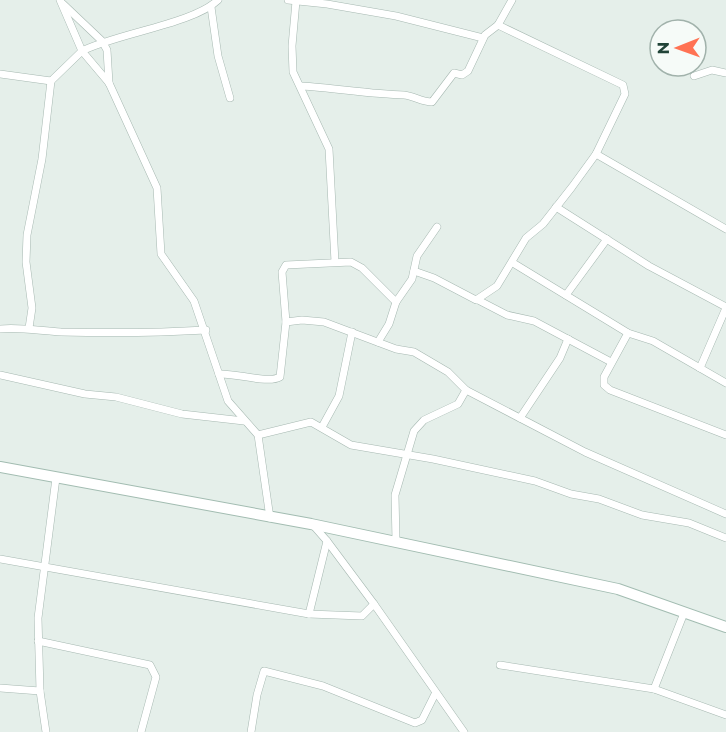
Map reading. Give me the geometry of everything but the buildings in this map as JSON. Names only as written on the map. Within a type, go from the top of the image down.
[{"type":"street","points":[[60,0],[102,41],[107,50],[109,83]]},
{"type":"street","points":[[60,0],[82,51],[109,83],[157,188],[161,254],[191,294],[206,330],[228,401],[244,422],[258,435],[270,518]]},
{"type":"street","points":[[29,328],[32,298],[26,262],[27,235],[42,159],[51,81],[82,51],[102,41],[211,7],[218,0]]},
{"type":"street","points":[[300,86],[349,89],[380,96],[404,95],[432,102],[454,73],[462,75],[468,71],[483,38],[498,25],[512,0]]},
{"type":"street","points":[[334,262],[329,149],[292,68],[292,1],[327,4],[396,16],[483,38]]},
{"type":"street","points":[[211,7],[218,56],[230,98]]},
{"type":"street","points":[[478,300],[497,286],[513,263],[526,238],[556,207],[596,153],[626,94],[623,85],[498,25]]},
{"type":"street","points":[[708,71],[726,73]]},
{"type":"street","points":[[0,74],[51,81]]},
{"type":"street","points":[[596,153],[726,230]]},
{"type":"street","points":[[556,207],[658,271],[726,308],[700,369]]},
{"type":"street","points":[[378,342],[389,324],[396,302],[412,279],[417,256],[437,227]]},
{"type":"street","points":[[566,295],[607,239]]},
{"type":"street","points":[[219,374],[235,373],[266,380],[278,380],[282,372],[286,322],[282,285],[284,267],[292,264],[334,262],[356,264],[396,302]]},
{"type":"street","points":[[513,263],[628,333],[653,341],[726,383]]},
{"type":"street","points":[[414,271],[434,278],[507,315],[534,321],[611,362]]},
{"type":"street","points":[[286,322],[316,320],[396,349],[414,352],[448,372],[466,390],[585,452],[726,514]]},
{"type":"street","points":[[0,329],[29,328],[58,332],[138,333],[206,330]]},
{"type":"street","points":[[322,427],[339,396],[352,332]]},
{"type":"street","points":[[628,333],[604,377],[604,385],[610,390],[726,435]]},
{"type":"street","points":[[520,418],[560,358],[568,339]]},
{"type":"street","points":[[0,375],[85,394],[116,397],[182,414],[244,422]]},
{"type":"street","points":[[396,541],[395,495],[412,436],[419,423],[458,404],[466,390]]},
{"type":"street","points":[[258,435],[304,423],[317,423],[351,445],[535,481],[571,494],[599,499],[642,515],[689,523],[726,538]]},
{"type":"street","points":[[0,467],[311,524],[618,589],[726,627]]},
{"type":"street","points":[[46,732],[40,691],[38,641],[56,478]]},
{"type":"street","points":[[311,524],[327,541],[374,604],[435,694],[464,732]]},
{"type":"street","points":[[309,614],[327,541]]},
{"type":"street","points":[[0,559],[309,614],[362,616],[374,604]]},
{"type":"street","points":[[654,689],[684,613]]},
{"type":"street","points":[[38,641],[150,665],[156,677],[141,732]]},
{"type":"street","points":[[500,665],[654,689],[726,714]]},
{"type":"street","points":[[251,732],[257,695],[264,671],[324,686],[415,723],[422,720],[435,694]]},
{"type":"street","points":[[0,688],[40,691]]}]
